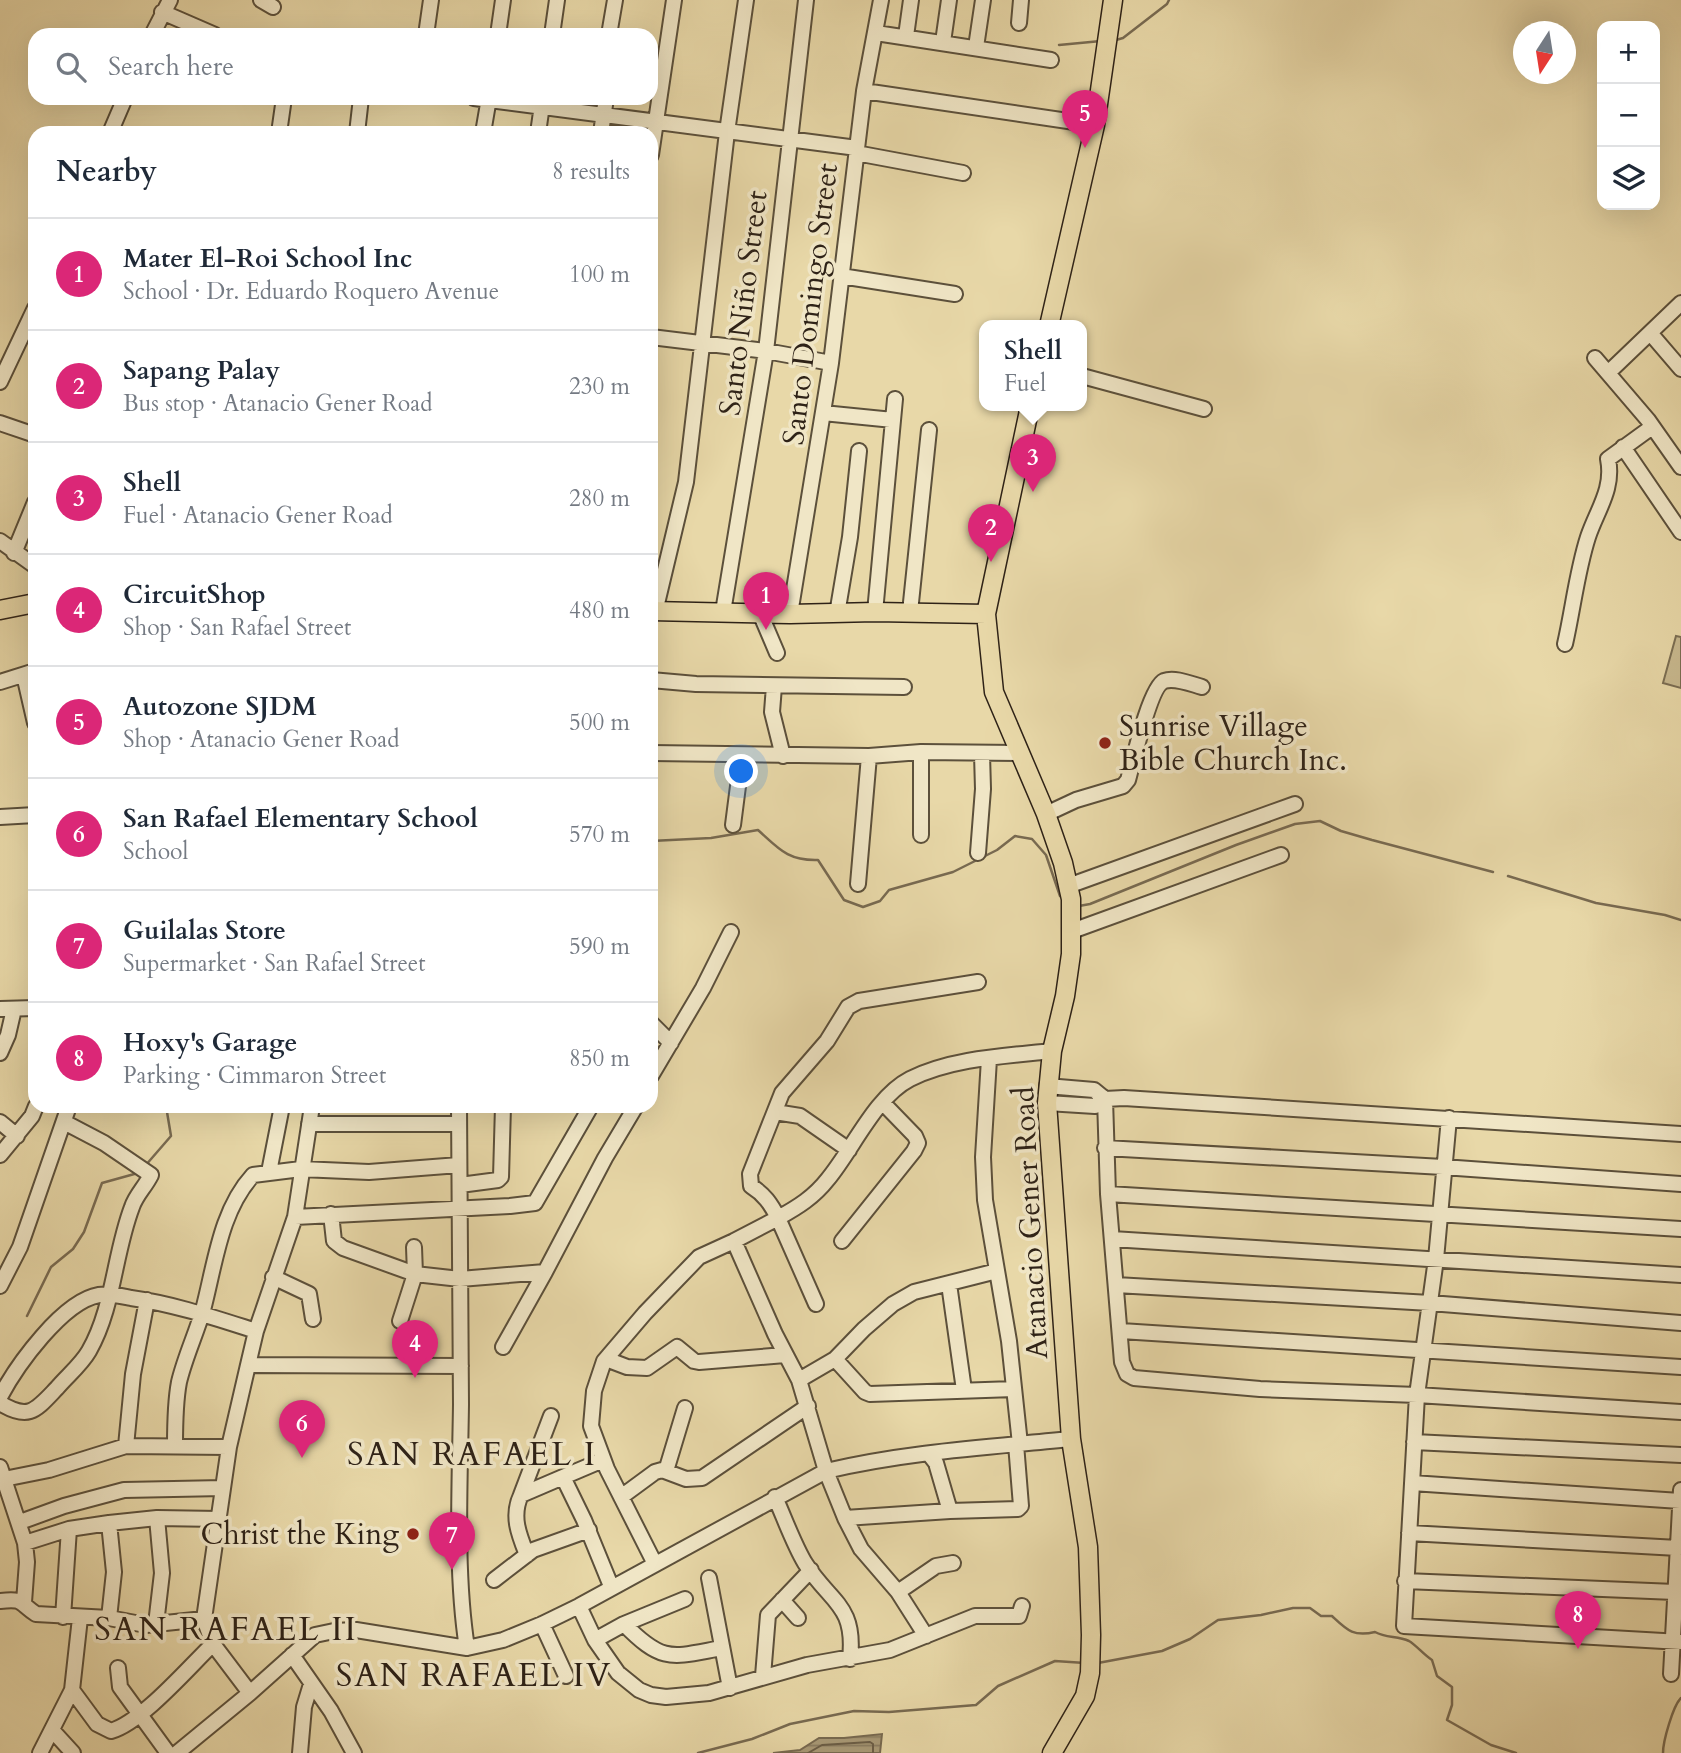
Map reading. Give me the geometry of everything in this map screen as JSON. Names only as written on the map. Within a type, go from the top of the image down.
[{"type":"main road","points":[[1050,320],[1095,125],[1113,0]]},
{"type":"main road","name":"Atanacio Gener Road","points":[[1029,411],[986,614],[994,692],[1046,814],[1063,863],[1071,908],[1065,996],[1052,1051],[1047,1095],[1071,1439],[1088,1547],[1091,1635],[1090,1673],[1085,1696],[1052,1753]]},
{"type":"main road","points":[[0,610],[28,604]]},
{"type":"main road","points":[[658,611],[986,614]]},
{"type":"street","points":[[427,28],[431,0]]},
{"type":"street","points":[[499,28],[503,0]]},
{"type":"street","points":[[553,28],[557,0]]},
{"type":"street","points":[[610,28],[615,0]]},
{"type":"street","points":[[658,102],[674,0]]},
{"type":"street","points":[[658,591],[686,482],[727,132],[746,0]]},
{"type":"street","name":"Santo Niño Street","points":[[723,612],[766,351],[806,0]]},
{"type":"street","name":"Santo Domingo Street","points":[[790,614],[831,363],[864,91],[881,0]]},
{"type":"street","points":[[906,36],[911,0]]},
{"type":"street","points":[[943,42],[949,0]]},
{"type":"street","points":[[976,47],[983,0]]},
{"type":"street","points":[[1019,23],[1021,0]]},
{"type":"street","points":[[155,28],[166,6],[203,28]]},
{"type":"street","points":[[876,33],[1051,60]]},
{"type":"street","points":[[864,91],[1095,125]]},
{"type":"street","points":[[113,126],[122,105]]},
{"type":"street","points":[[280,126],[283,105]]},
{"type":"street","points":[[358,126],[359,105]]},
{"type":"street","points":[[485,126],[488,105]]},
{"type":"street","points":[[539,126],[542,105]]},
{"type":"street","points":[[558,105],[727,132],[790,139],[963,173]]},
{"type":"street","points":[[602,126],[606,105]]},
{"type":"street","points":[[654,126],[658,105]]},
{"type":"street","points":[[841,276],[955,294]]},
{"type":"street","points":[[1609,372],[1681,303]]},
{"type":"street","points":[[0,382],[28,323]]},
{"type":"street","points":[[1651,334],[1681,369]]},
{"type":"street","points":[[658,338],[766,351],[831,363]]},
{"type":"street","points":[[1595,358],[1648,420],[1681,467]]},
{"type":"street","points":[[1087,377],[1204,408]]},
{"type":"street","points":[[875,612],[895,399]]},
{"type":"street","points":[[822,413],[893,420]]},
{"type":"street","points":[[0,423],[28,433]]},
{"type":"street","points":[[1565,644],[1588,537],[1607,492],[1611,473],[1608,459],[1652,427]]},
{"type":"street","points":[[910,612],[929,430]]},
{"type":"street","points":[[1623,447],[1681,532]]},
{"type":"street","points":[[837,614],[850,537],[859,451]]},
{"type":"street","points":[[14,553],[28,519]]},
{"type":"street","points":[[0,541],[28,562]]},
{"type":"street","points":[[760,613],[777,653]]},
{"type":"street","points":[[0,682],[28,674]]},
{"type":"street","points":[[1046,814],[1076,800],[1123,786],[1128,780],[1148,708],[1160,683],[1167,680],[1180,681],[1202,687]]},
{"type":"street","points":[[658,681],[696,684],[904,687]]},
{"type":"street","points":[[774,686],[772,712],[783,756]]},
{"type":"street","points":[[658,752],[783,756],[869,756],[921,752],[1021,753]]},
{"type":"street","points":[[921,752],[922,835]]},
{"type":"street","points":[[978,853],[983,789],[982,754]]},
{"type":"street","points":[[733,825],[742,755]]},
{"type":"street","points":[[858,884],[869,756]]},
{"type":"street","points":[[1071,908],[1295,804]]},
{"type":"street","points":[[0,817],[28,816]]},
{"type":"street","points":[[1071,908],[1281,855]]},
{"type":"street","points":[[658,1064],[731,932]]},
{"type":"street","points":[[816,1304],[771,1203],[751,1186],[750,1182],[750,1174],[782,1093],[827,1041],[848,1007],[859,1001],[978,982]]},
{"type":"street","points":[[0,1053],[8,1035],[7,1009],[28,1008]]},
{"type":"street","points":[[658,1030],[671,1043]]},
{"type":"street","points":[[654,1564],[603,1460],[591,1426],[594,1391],[606,1359],[645,1313],[699,1257],[807,1201],[828,1179],[892,1092],[909,1080],[939,1068],[1052,1051]]},
{"type":"street","points":[[845,1518],[1018,1509],[1021,1506],[1014,1389],[985,1199],[983,1157],[989,1059]]},
{"type":"street","points":[[1047,1095],[1094,1090],[1105,1099],[1124,1098],[1681,1134]]},
{"type":"street","points":[[1105,1099],[1108,1194],[1122,1362],[1127,1374],[1144,1380],[1260,1389],[1417,1395],[1681,1412]]},
{"type":"street","points":[[842,1241],[918,1143],[915,1136],[883,1103]]},
{"type":"street","points":[[775,1112],[800,1116],[849,1150]]},
{"type":"street","points":[[0,1155],[33,1113]]},
{"type":"street","points":[[0,1286],[20,1247],[67,1113]]},
{"type":"street","points":[[269,1172],[281,1113]]},
{"type":"street","points":[[250,1693],[213,1644],[204,1619],[229,1447],[256,1331],[295,1217],[311,1113]]},
{"type":"street","points":[[458,1113],[461,1209],[460,1505],[463,1623],[467,1648]]},
{"type":"street","points":[[460,1185],[498,1180],[501,1177],[503,1113]]},
{"type":"street","points":[[295,1217],[535,1203],[587,1113]]},
{"type":"street","points":[[503,1347],[632,1113]]},
{"type":"street","points":[[1449,1118],[1436,1259],[1417,1395],[1405,1581],[1405,1626],[1677,1642]]},
{"type":"street","points":[[0,1122],[17,1136]]},
{"type":"street","points":[[0,1403],[16,1413],[26,1413],[43,1404],[88,1354],[99,1328],[132,1205],[151,1175],[64,1122]]},
{"type":"street","points":[[309,1124],[459,1124]]},
{"type":"street","points":[[1105,1148],[1443,1167],[1681,1184]]},
{"type":"street","points":[[175,1446],[179,1382],[202,1314],[223,1229],[241,1189],[253,1175],[302,1169],[369,1172],[459,1165]]},
{"type":"street","points":[[1108,1194],[1681,1229]]},
{"type":"street","points":[[331,1214],[334,1241],[343,1248],[415,1274],[460,1279],[545,1272]]},
{"type":"street","points":[[1112,1238],[1681,1276]]},
{"type":"street","points":[[734,1241],[799,1380],[826,1471],[845,1518],[861,1549],[898,1592],[926,1636]]},
{"type":"street","points":[[400,1321],[415,1274],[415,1247]]},
{"type":"street","points":[[799,1380],[835,1359],[864,1328],[893,1304],[914,1292],[997,1270]]},
{"type":"street","points":[[273,1277],[309,1294],[313,1319]]},
{"type":"street","points":[[949,1284],[964,1390]]},
{"type":"street","points":[[1116,1286],[1430,1303],[1681,1323]]},
{"type":"street","points":[[0,1397],[22,1363],[59,1317],[96,1295],[109,1294],[147,1300],[256,1331]]},
{"type":"street","points":[[126,1446],[133,1374],[147,1300]]},
{"type":"street","points":[[1121,1331],[1681,1367]]},
{"type":"street","points":[[606,1359],[626,1367],[647,1368],[677,1347],[699,1362],[785,1354]]},
{"type":"street","points":[[835,1359],[864,1392],[870,1394],[1014,1389]]},
{"type":"street","points":[[248,1365],[461,1366]]},
{"type":"street","points":[[621,1497],[655,1472],[666,1471],[686,1479],[702,1478],[808,1406]]},
{"type":"street","points":[[666,1471],[685,1408]]},
{"type":"street","points":[[527,1555],[516,1520],[516,1505],[551,1416]]},
{"type":"street","points":[[177,1753],[315,1635],[334,1631],[378,1633],[467,1648],[503,1640],[579,1605],[826,1471],[929,1454],[1071,1439]]},
{"type":"street","points":[[1414,1442],[1681,1455]]},
{"type":"street","points":[[24,1602],[27,1562],[25,1543],[2,1473],[49,1470],[126,1446],[229,1447]]},
{"type":"street","points":[[929,1454],[936,1463],[950,1511]]},
{"type":"street","points":[[521,1495],[603,1460]]},
{"type":"street","points":[[563,1477],[589,1530],[611,1586]]},
{"type":"street","points":[[1412,1483],[1681,1501]]},
{"type":"street","points":[[20,1522],[64,1506],[124,1490],[223,1488]]},
{"type":"street","points":[[1671,1674],[1677,1642],[1675,1592],[1681,1490]]},
{"type":"street","points":[[775,1497],[805,1563],[844,1611],[852,1638],[850,1659]]},
{"type":"street","points":[[25,1543],[69,1529],[157,1518],[219,1519]]},
{"type":"street","points":[[156,1624],[162,1573],[157,1518]]},
{"type":"street","points":[[108,1618],[114,1572],[109,1524]]},
{"type":"street","points":[[63,1617],[69,1529]]},
{"type":"street","points":[[494,1580],[527,1555],[589,1530]]},
{"type":"street","points":[[1409,1533],[1678,1548]]},
{"type":"street","points":[[898,1592],[936,1566],[953,1563]]},
{"type":"street","points":[[763,1676],[768,1615],[811,1570]]},
{"type":"street","points":[[709,1578],[730,1688]]},
{"type":"street","points":[[1405,1581],[1675,1592]]},
{"type":"street","points":[[595,1640],[685,1599]]},
{"type":"street","points":[[782,1600],[798,1618]]},
{"type":"street","points":[[0,1601],[24,1602],[36,1614],[63,1617],[108,1618],[156,1624],[204,1619]]},
{"type":"street","points":[[579,1605],[595,1640],[618,1673],[639,1690],[651,1695],[685,1697],[730,1688],[763,1676],[831,1660],[850,1659],[890,1650],[975,1616],[1019,1616],[1022,1606]]},
{"type":"street","points":[[40,1753],[72,1690],[80,1618]]},
{"type":"street","points":[[542,1624],[566,1676]]},
{"type":"street","points":[[624,1625],[642,1643],[671,1657],[722,1648]]},
{"type":"street","points":[[72,1690],[104,1730],[121,1729],[141,1714],[213,1644]]},
{"type":"street","points":[[292,1656],[331,1711],[354,1753]]},
{"type":"street","points":[[118,1668],[120,1687],[126,1699],[141,1714],[168,1753]]},
{"type":"street","points":[[300,1753],[304,1707],[311,1684]]},
{"type":"street","points":[[52,1730],[73,1753]]},
{"type":"shaded area","points":[[1676,636],[1681,637],[1681,688],[1663,683]]},
{"type":"water","points":[[882,1734],[880,1753],[773,1753],[800,1750],[819,1738]]},
{"type":"waterway","points":[[1116,40],[1123,38],[1169,0]]},
{"type":"waterway","points":[[1059,45],[1101,41]]},
{"type":"waterway","points":[[1079,906],[1295,824],[1320,821],[1341,831],[1493,872]]},
{"type":"waterway","points":[[658,841],[711,838],[758,830],[791,856],[818,860],[844,900],[863,907],[880,901],[889,890],[953,872],[997,850],[1015,836],[1032,839],[1046,855],[1060,896]]},
{"type":"waterway","points":[[1508,876],[1596,903],[1681,920]]},
{"type":"waterway","points":[[145,1166],[171,1136],[167,1113]]},
{"type":"waterway","points":[[27,1316],[51,1267],[73,1249],[84,1232],[102,1183],[138,1173]]},
{"type":"waterway","points":[[1098,1663],[1162,1651],[1190,1639],[1218,1620],[1293,1608],[1310,1608],[1321,1616],[1332,1616],[1346,1629],[1356,1633],[1375,1632],[1412,1643],[1432,1660],[1437,1676],[1452,1687],[1452,1705],[1447,1720],[1491,1745],[1516,1753]]},
{"type":"waterway","points":[[698,1753],[752,1739],[790,1724],[854,1711],[889,1712],[976,1705],[998,1686],[1055,1661],[1085,1663]]},
{"type":"waterway","points":[[1663,1753],[1669,1724],[1681,1698]]},
{"type":"place","name":"Autozone SJDM","points":[[1085,148]]},
{"type":"place","name":"Shell","points":[[1033,492]]},
{"type":"place","name":"Sapang Palay","points":[[991,562]]},
{"type":"place","name":"Mater El-Roi School Inc","points":[[766,630]]},
{"type":"place","name":"Sunrise Village Bible Church Inc.","points":[[1105,743]]},
{"type":"place","name":"CircuitShop","points":[[415,1378]]},
{"type":"place","name":"San Rafael Elementary School","points":[[302,1458]]},
{"type":"place","name":"Christ the King","points":[[413,1534]]},
{"type":"place","name":"Guilalas Store","points":[[452,1570]]},
{"type":"place","name":"Hoxy's Garage","points":[[1578,1649]]},
{"type":"district","name":"SAN RAFAEL I","points":[[472,1453]]},
{"type":"district","name":"SAN RAFAEL II","points":[[226,1628]]},
{"type":"district","name":"SAN RAFAEL IV","points":[[474,1674]]}]
